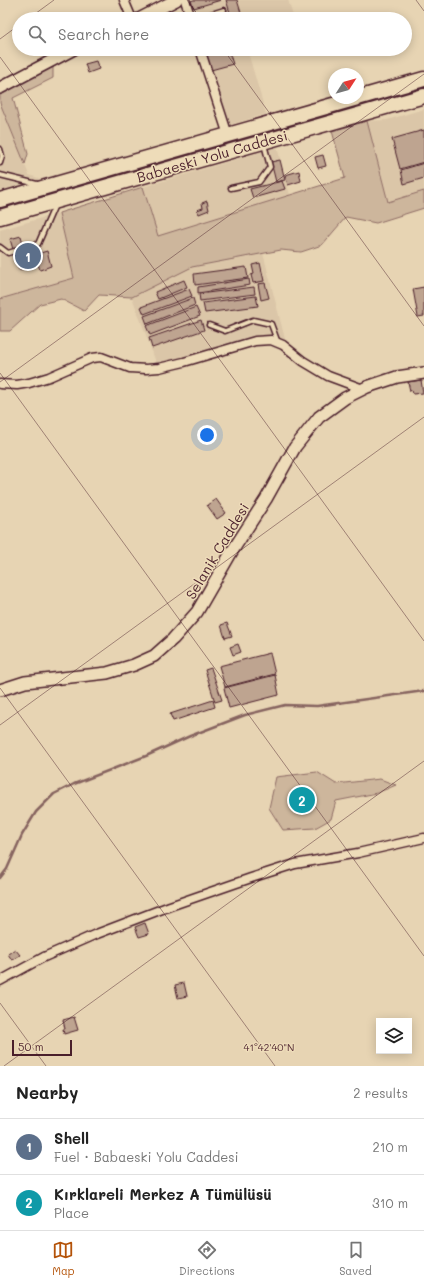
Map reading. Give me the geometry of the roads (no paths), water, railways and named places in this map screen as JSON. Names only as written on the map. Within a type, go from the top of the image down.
[{"type":"highway","name":"Babaeski Yolu Caddesi","points":[[0,200],[424,79]]},
{"type":"highway","name":"Babaeski Yolu Caddesi","points":[[0,216],[424,96]]},
{"type":"street","points":[[124,0],[129,12]]},
{"type":"street","points":[[153,12],[176,0]]},
{"type":"street","points":[[185,0],[189,12]]},
{"type":"street","points":[[0,88],[61,56]]},
{"type":"street","points":[[202,56],[228,135]]},
{"type":"street","points":[[0,384],[17,385],[29,383],[49,377],[92,358],[101,357],[130,368],[146,370],[184,362],[255,341],[271,340],[283,345],[304,361],[328,376],[363,389]]},
{"type":"street","name":"Selanik Caddesi","points":[[0,690],[25,682],[107,673],[134,665],[154,656],[173,639],[197,612],[231,553],[266,499],[295,447],[319,417],[345,398],[363,389],[397,377],[424,373]]},
{"type":"street","points":[[0,981],[44,957],[94,936],[170,906],[251,878],[295,864],[358,853],[424,838]]},
{"type":"lane","points":[[218,12],[224,10]]},
{"type":"lane","points":[[232,188],[259,182],[270,167],[263,142]]},
{"type":"lane","points":[[0,149],[2,156],[0,163]]},
{"type":"lane","points":[[0,175],[47,186]]},
{"type":"lane","points":[[0,247],[8,253],[38,244],[58,200]]},
{"type":"lane","points":[[210,326],[225,331],[253,320],[271,324],[278,343]]},
{"type":"waterway","points":[[0,878],[7,869],[22,835],[36,812],[54,794],[74,784],[245,715],[285,705],[317,706],[424,691]]},
{"type":"place","name":"Shell","points":[[28,256]]},
{"type":"place","name":"Kırklareli Merkez A Tümülüsü","points":[[302,800]]}]
